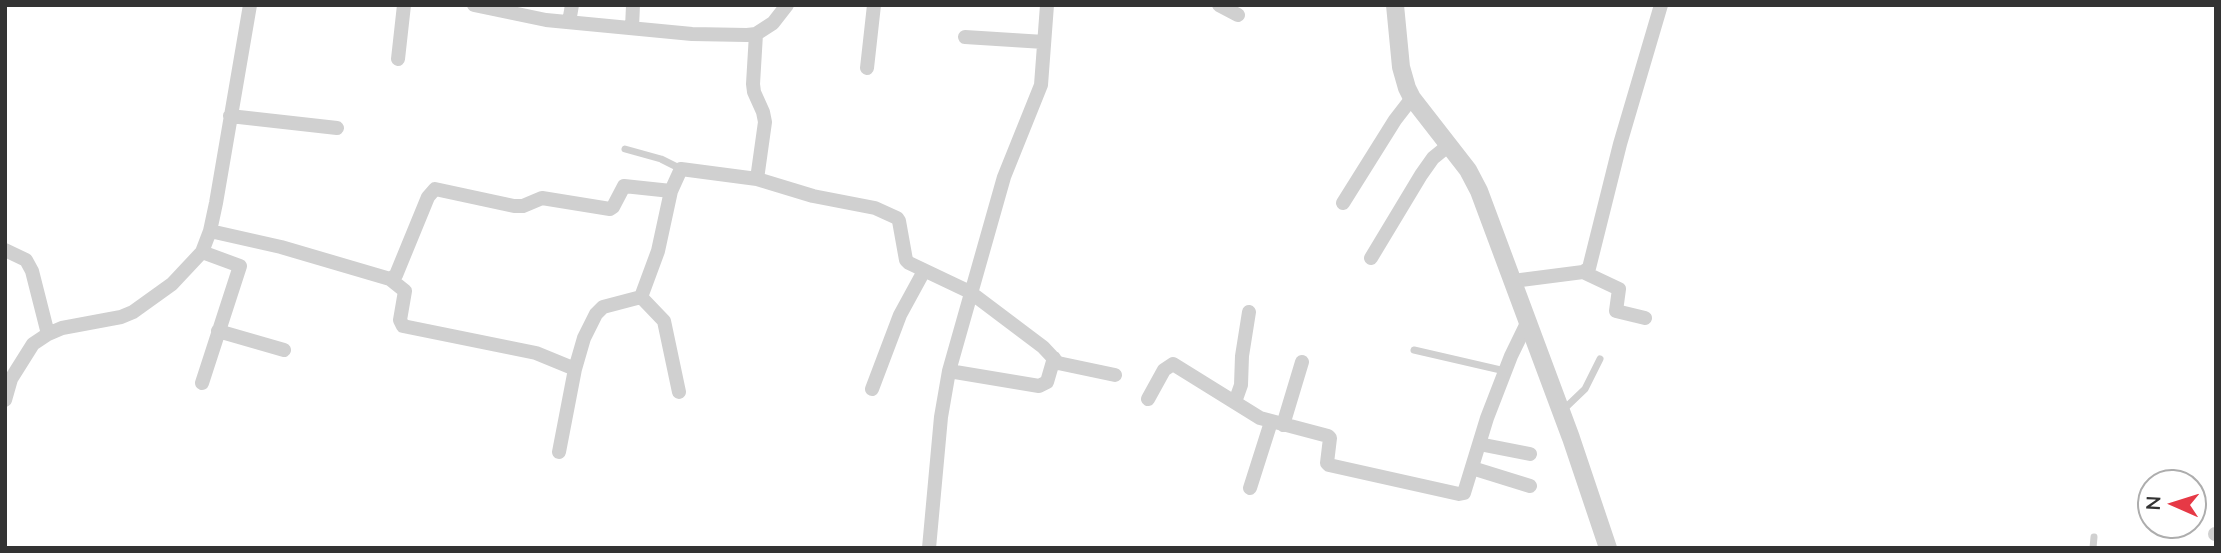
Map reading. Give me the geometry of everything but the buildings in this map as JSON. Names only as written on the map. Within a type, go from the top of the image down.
[{"type":"street","points":[[5,400],[8,379],[33,344],[62,328],[121,317],[133,312],[172,284],[202,252],[210,230],[250,5]]},
{"type":"street","points":[[398,59],[404,5]]},
{"type":"street","points":[[474,5],[534,18],[692,34],[756,34],[774,23],[786,5]]},
{"type":"street","points":[[569,22],[572,5]]},
{"type":"street","points":[[632,29],[633,5]]},
{"type":"street","points":[[867,68],[874,5]]},
{"type":"street","points":[[929,548],[941,417],[949,371],[1004,177],[1041,85],[1047,5]]},
{"type":"street","points":[[1219,5],[1238,15]]},
{"type":"street","points":[[1395,5],[1401,67],[1412,99],[1468,170],[1479,191],[1608,548]]},
{"type":"street","points":[[1513,281],[1583,272],[1589,268],[1620,144],[1661,5]]},
{"type":"street","points":[[756,34],[753,84],[765,122],[757,179]]},
{"type":"street","points":[[965,37],[1044,42]]},
{"type":"street","points":[[1343,203],[1395,120],[1412,99]]},
{"type":"street","points":[[230,116],[337,128]]},
{"type":"street","points":[[1371,258],[1421,175],[1433,158],[1449,145]]},
{"type":"street","points":[[559,452],[575,369],[584,338],[596,314],[603,307],[641,297],[658,251],[671,191],[681,169],[757,179],[813,196],[875,208],[897,218],[906,260],[970,292],[1043,347],[1058,363],[1115,375]]},
{"type":"street","points":[[390,279],[396,275],[428,197],[435,189],[514,206],[523,206],[542,198],[610,209],[622,188],[627,185],[671,191]]},
{"type":"street","points":[[210,230],[281,247],[390,279],[405,291],[400,320],[403,326],[536,353],[575,369]]},
{"type":"street","points":[[5,250],[26,260],[32,271],[48,334]]},
{"type":"street","points":[[202,252],[240,266],[202,383]]},
{"type":"street","points":[[872,389],[900,315],[924,271]]},
{"type":"street","points":[[1583,272],[1619,289],[1615,310],[1645,318]]},
{"type":"street","points":[[641,297],[664,321],[679,392]]},
{"type":"street","points":[[1235,402],[1241,385],[1242,356],[1249,312]]},
{"type":"street","points":[[1148,399],[1164,370],[1172,364],[1260,418],[1328,436],[1329,465],[1455,494],[1464,493],[1505,371],[1528,321]]},
{"type":"street","points":[[218,331],[284,350]]},
{"type":"street","points":[[949,371],[1039,386],[1047,382],[1054,358]]},
{"type":"street","points":[[1250,488],[1302,362]]},
{"type":"street","points":[[1479,444],[1530,454]]},
{"type":"street","points":[[1472,468],[1530,486]]},
{"type":"lane","points":[[625,149],[661,159],[681,169]]},
{"type":"lane","points":[[1414,350],[1505,371]]},
{"type":"lane","points":[[1561,412],[1585,388],[1600,359]]},
{"type":"lane","points":[[2094,537],[2094,548]]}]
